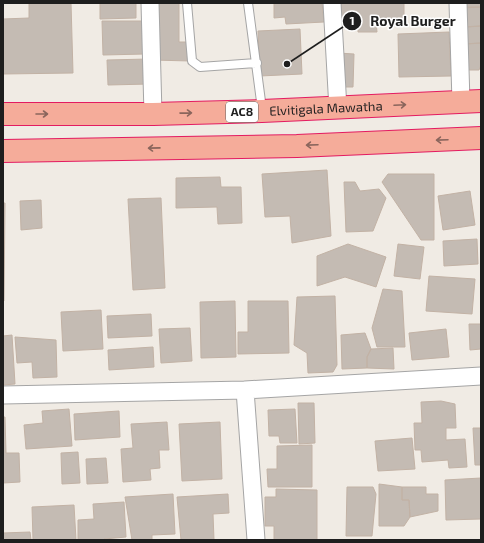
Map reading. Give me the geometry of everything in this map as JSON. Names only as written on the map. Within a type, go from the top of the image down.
[{"type":"highway","name":"Elvitigala Mawatha","points":[[3,114],[153,114],[338,109],[471,101]]},
{"type":"highway","points":[[3,151],[297,146],[481,138]]},
{"type":"street","points":[[150,3],[153,114]]},
{"type":"street","points":[[332,3],[338,109]]},
{"type":"street","points":[[458,3],[471,101]]},
{"type":"street","points":[[3,395],[246,390],[481,376]]},
{"type":"street","points":[[246,390],[256,540]]},
{"type":"lane","points":[[187,3],[192,61],[196,65],[200,67],[257,64]]},
{"type":"lane","points":[[248,3],[262,111]]},
{"type":"building","points":[[29,3],[71,3],[73,73],[3,74],[3,19],[29,18]]},
{"type":"building","points":[[100,3],[136,3],[136,18],[100,19]]},
{"type":"building","points":[[154,3],[179,3],[179,42],[190,42],[190,61],[153,60]]},
{"type":"building","points":[[274,3],[322,3],[324,22],[286,24],[285,17],[274,18]]},
{"type":"building","points":[[341,3],[404,3],[404,22],[376,22],[377,32],[358,32],[358,19],[341,20]]},
{"type":"building","points":[[461,3],[481,3],[481,7],[461,8]]},
{"type":"building","points":[[466,7],[481,7],[481,26],[467,27]]},
{"type":"building","points":[[102,21],[144,21],[145,54],[103,55]]},
{"type":"building","points":[[481,26],[481,43],[462,44],[461,27]]},
{"type":"building","points":[[300,29],[302,74],[260,76],[258,31]]},
{"type":"building","points":[[449,32],[451,76],[399,77],[398,34]]},
{"type":"building","points":[[481,43],[481,65],[479,70],[468,70],[467,44]]},
{"type":"building","points":[[338,53],[354,54],[353,87],[338,87]]},
{"type":"building","points":[[148,59],[149,84],[108,85],[107,60]]},
{"type":"building","points":[[327,170],[331,236],[292,243],[290,216],[265,217],[262,174]]},
{"type":"building","points":[[388,174],[434,174],[434,240],[421,240],[382,182]]},
{"type":"building","points":[[220,177],[221,187],[241,187],[242,223],[218,224],[217,207],[176,208],[176,178]]},
{"type":"building","points":[[344,182],[355,182],[360,191],[379,189],[386,198],[373,231],[346,232]]},
{"type":"building","points":[[470,191],[475,225],[443,230],[438,196]]},
{"type":"building","points":[[161,198],[165,288],[133,290],[128,199]]},
{"type":"building","points":[[41,200],[42,228],[21,230],[20,201]]},
{"type":"building","points":[[3,203],[5,203],[4,301],[3,301]]},
{"type":"building","points":[[477,239],[478,264],[444,266],[443,241]]},
{"type":"building","points":[[348,244],[386,257],[376,287],[345,277],[317,286],[317,256]]},
{"type":"building","points":[[398,244],[424,247],[420,279],[394,276]]},
{"type":"building","points":[[429,276],[475,279],[472,314],[426,311]]},
{"type":"building","points":[[383,289],[402,291],[405,347],[377,347],[372,328]]},
{"type":"building","points":[[335,296],[337,365],[333,372],[308,373],[307,353],[294,345],[297,297]]},
{"type":"building","points":[[235,301],[236,357],[201,358],[200,302]]},
{"type":"building","points":[[248,301],[288,301],[289,353],[238,354],[238,332],[248,332]]},
{"type":"building","points":[[101,310],[103,349],[63,351],[61,312]]},
{"type":"building","points":[[151,314],[152,336],[108,338],[107,316]]},
{"type":"building","points":[[469,324],[481,324],[481,349],[470,350]]},
{"type":"building","points":[[190,328],[192,361],[161,363],[159,329]]},
{"type":"building","points":[[446,329],[449,357],[412,360],[409,333]]},
{"type":"building","points":[[365,333],[371,349],[367,357],[367,368],[342,369],[341,335]]},
{"type":"building","points":[[12,335],[15,384],[3,385],[3,336]]},
{"type":"building","points":[[15,337],[56,340],[57,377],[33,378],[32,362],[17,363]]},
{"type":"building","points":[[153,347],[154,367],[109,370],[108,350]]},
{"type":"building","points":[[393,348],[394,369],[367,368],[367,357],[371,349]]},
{"type":"building","points":[[441,401],[455,404],[456,428],[446,428],[446,440],[465,439],[467,467],[449,468],[448,460],[422,462],[421,450],[415,450],[414,423],[422,423],[421,402]]},
{"type":"building","points":[[298,403],[314,403],[315,443],[299,444]]},
{"type":"building","points":[[69,409],[72,446],[26,449],[24,425],[43,423],[42,411]]},
{"type":"building","points":[[295,409],[297,443],[280,443],[279,436],[269,436],[268,410]]},
{"type":"building","points":[[119,411],[120,437],[75,440],[74,414]]},
{"type":"building","points":[[3,417],[5,417],[6,453],[19,453],[20,482],[3,483]]},
{"type":"building","points":[[167,422],[169,450],[159,450],[160,468],[150,469],[151,480],[123,482],[121,449],[133,448],[131,424]]},
{"type":"building","points":[[220,422],[222,479],[182,481],[179,424]]},
{"type":"building","points":[[473,428],[481,428],[481,465],[475,465]]},
{"type":"building","points":[[412,438],[415,469],[378,471],[375,441]]},
{"type":"building","points":[[312,445],[312,487],[268,487],[267,469],[277,469],[277,446]]},
{"type":"building","points":[[78,452],[80,483],[62,484],[61,453]]},
{"type":"building","points":[[106,458],[108,483],[87,484],[86,459]]},
{"type":"building","points":[[481,478],[481,519],[446,520],[445,480]]},
{"type":"building","points":[[379,484],[402,487],[402,500],[409,500],[410,517],[404,526],[379,526]]},
{"type":"building","points":[[347,487],[373,487],[376,494],[372,536],[346,536]]},
{"type":"building","points":[[402,487],[426,487],[426,494],[438,494],[438,511],[410,517],[409,500],[402,500]]},
{"type":"building","points":[[276,489],[317,490],[317,540],[274,540],[274,526],[265,526],[265,497],[276,497]]},
{"type":"building","points":[[173,494],[175,534],[152,535],[152,540],[132,540],[125,497]]},
{"type":"building","points":[[228,494],[229,513],[213,514],[214,540],[181,540],[177,497]]},
{"type":"building","points":[[124,502],[126,537],[104,540],[78,540],[78,520],[94,519],[93,504]]},
{"type":"building","points":[[74,505],[76,540],[33,540],[32,507]]},
{"type":"building","points":[[30,532],[31,540],[3,540],[3,533]]},
{"type":"place","name":"Royal Burger","points":[[287,64]]}]
